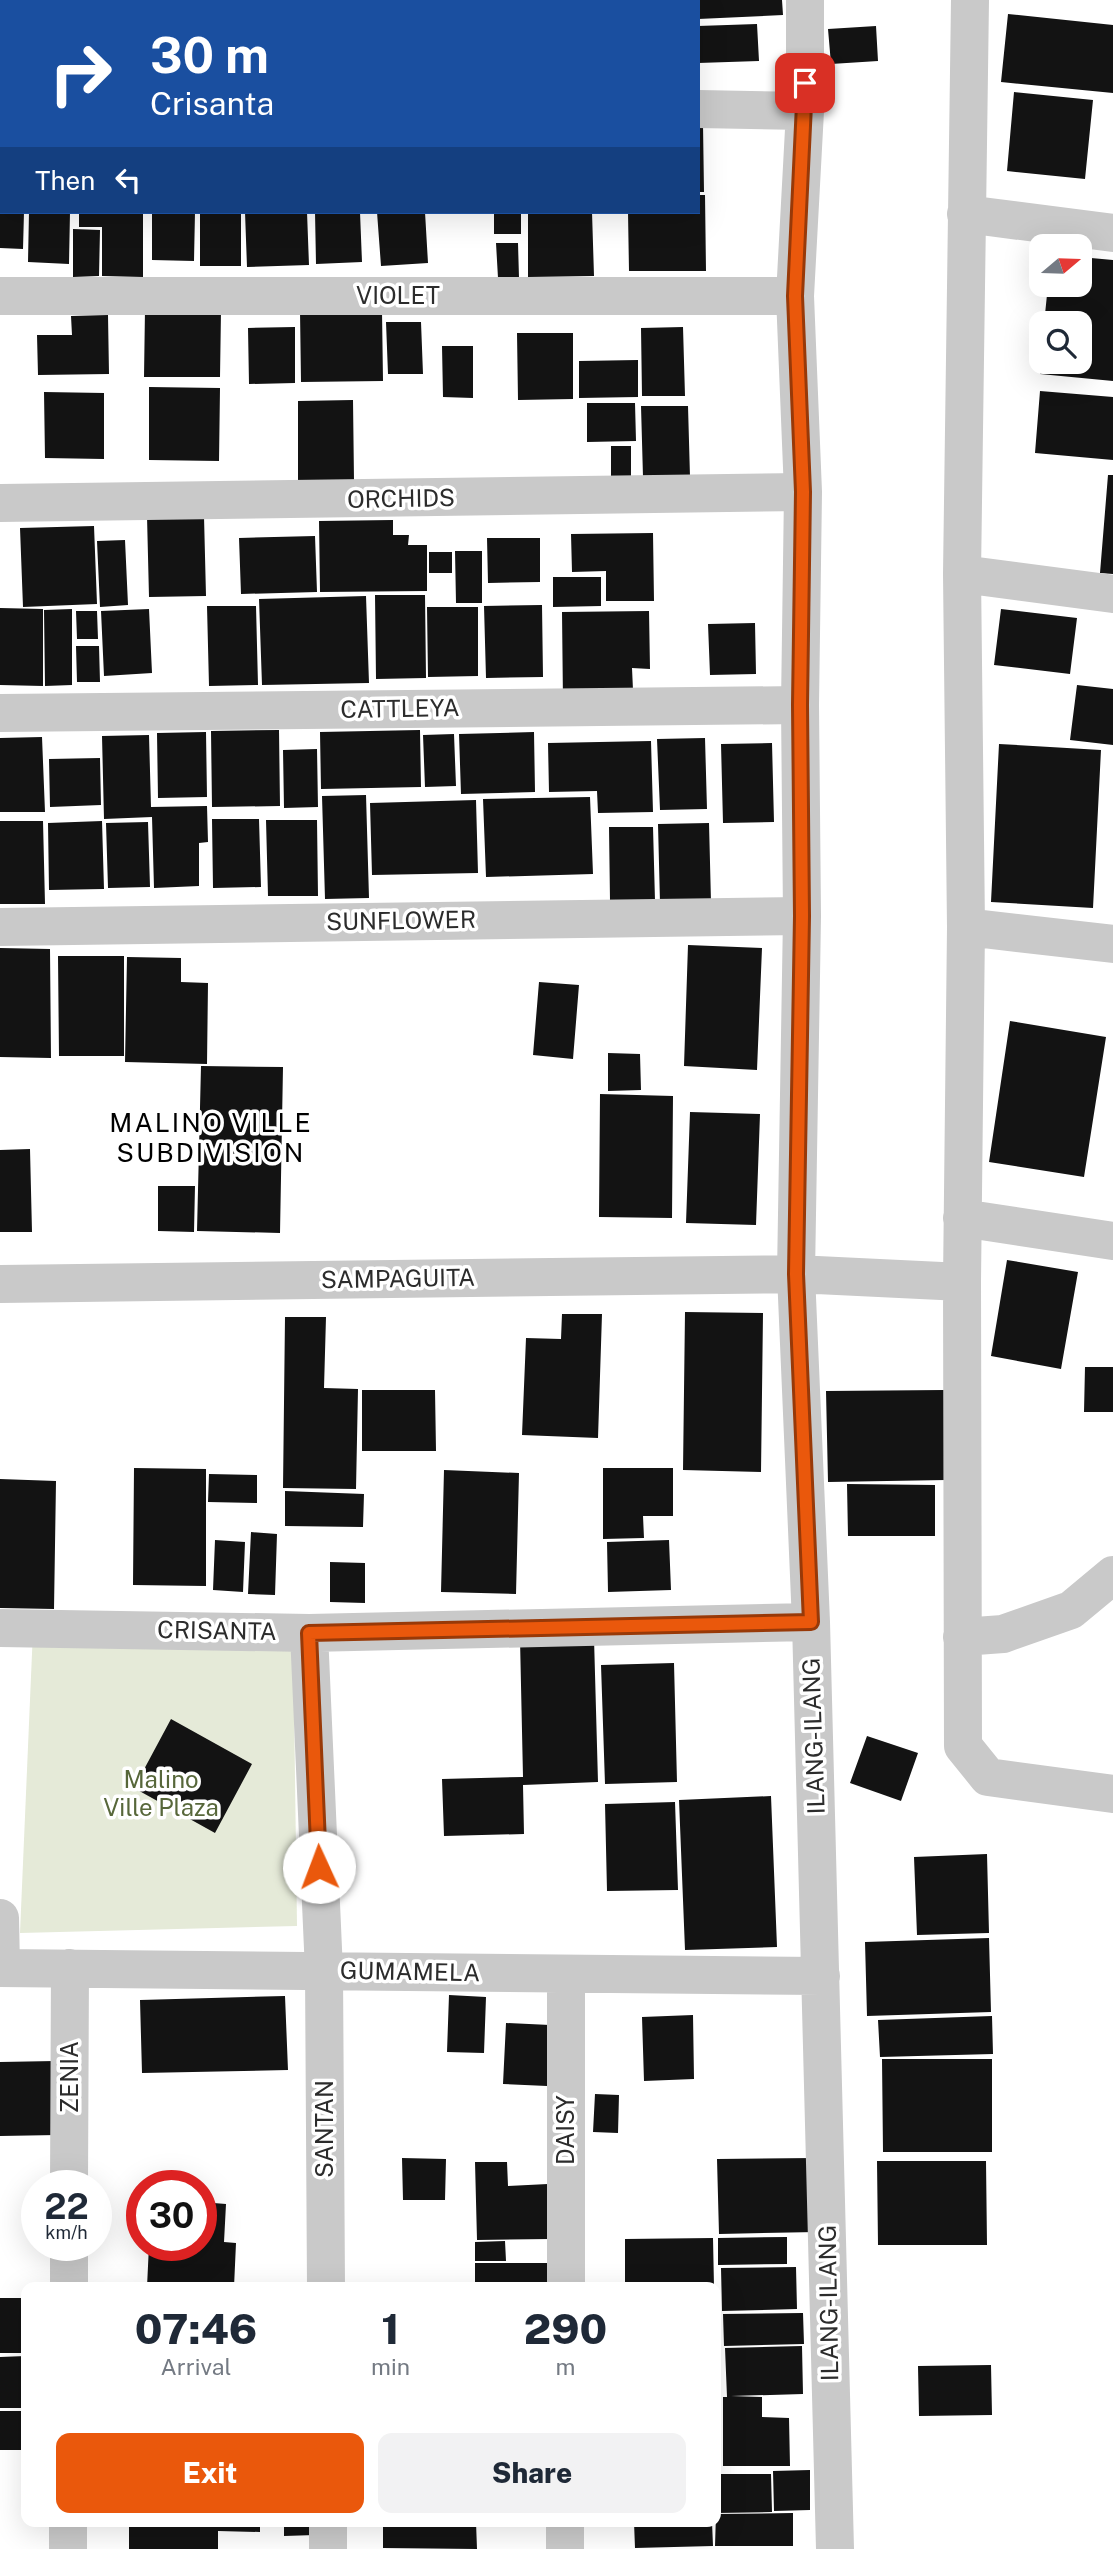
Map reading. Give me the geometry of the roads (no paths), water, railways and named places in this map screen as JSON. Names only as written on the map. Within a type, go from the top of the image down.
[{"type":"street","name":"ILANG-ILANG","points":[[805,0],[806,111],[795,296],[803,492],[800,705],[802,916],[796,1274],[811,1622],[835,2549]]},
{"type":"street","points":[[970,0],[962,575],[966,927],[962,1218],[963,1746],[988,1777],[1113,1794]]},
{"type":"street","points":[[700,109],[806,111]]},
{"type":"street","points":[[966,214],[1113,233]]},
{"type":"street","name":"VIOLET","points":[[0,296],[795,296]]},
{"type":"street","name":"ORCHIDS","points":[[0,503],[803,492]]},
{"type":"street","points":[[962,575],[1113,594]]},
{"type":"street","name":"CATTLEYA","points":[[0,713],[800,705]]},
{"type":"street","name":"SUNFLOWER","points":[[0,927],[802,916]]},
{"type":"street","points":[[966,927],[1113,944]]},
{"type":"street","points":[[962,1218],[1113,1241]]},
{"type":"street","name":"SAMPAGUITA","points":[[0,1284],[796,1274],[962,1282]]},
{"type":"street","points":[[962,1637],[1003,1634],[1071,1610],[1113,1575]]},
{"type":"street","name":"CRISANTA","points":[[0,1628],[309,1633],[811,1622]]},
{"type":"street","name":"SANTAN","points":[[309,1633],[324,1971],[326,2282]]},
{"type":"street","points":[[0,1918],[0,1968]]},
{"type":"street","name":"GUMAMELA","points":[[0,1968],[821,1976]]},
{"type":"street","name":"ZENIA","points":[[69,2170],[70,1968]]},
{"type":"street","name":"DAISY","points":[[566,1974],[566,2282]]},
{"type":"street","points":[[69,2261],[69,2282]]},
{"type":"street","points":[[68,2527],[68,2549]]},
{"type":"street","points":[[328,2527],[328,2549]]},
{"type":"street","points":[[565,2527],[565,2549]]},
{"type":"district","name":"MALINO VILLE SUBDIVISION","points":[[211,1138]]},
{"type":"park label","name":"Malino Ville Plaza","points":[[161,1794]]}]
